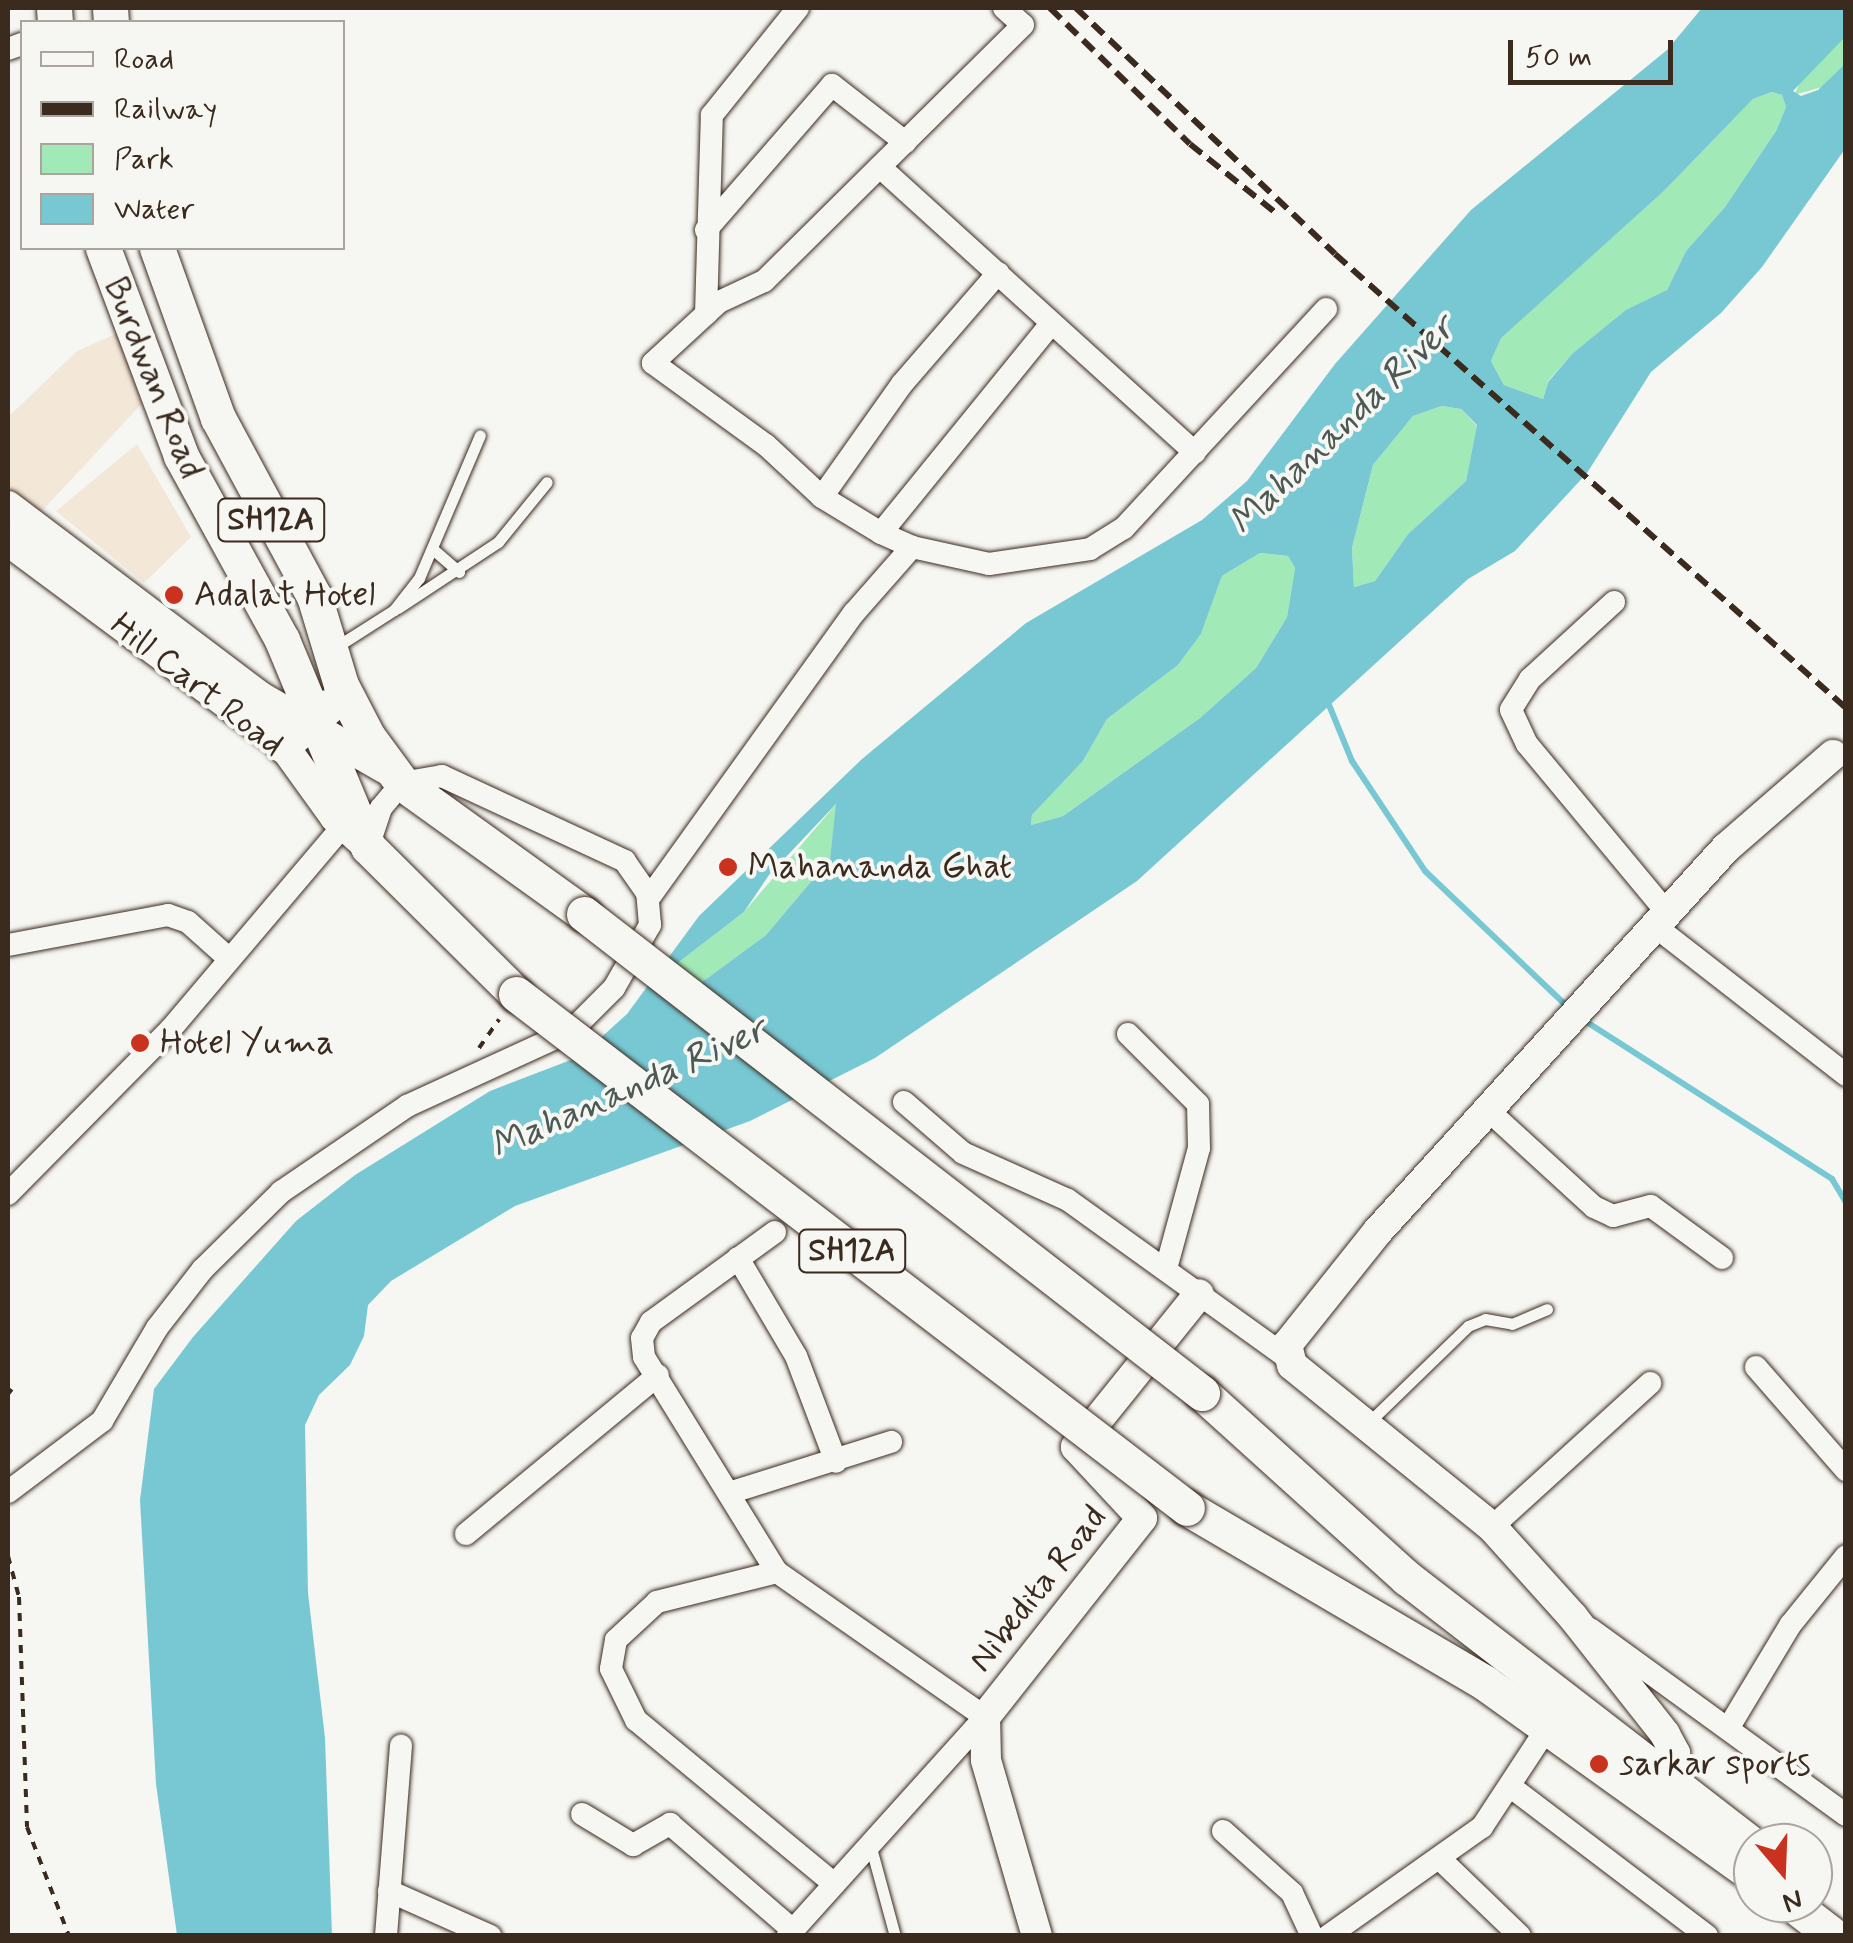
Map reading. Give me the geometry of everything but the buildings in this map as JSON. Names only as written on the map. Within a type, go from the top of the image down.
[{"type":"main road","name":"Burdwan Road","points":[[104,250],[181,456],[282,640],[314,722]]},
{"type":"main road","name":"Burdwan Road","points":[[158,250],[218,418],[314,596],[335,668],[402,783]]},
{"type":"main road","points":[[283,745],[314,722],[335,668]]},
{"type":"main road","name":"Hill Cart Road","points":[[314,722],[356,836],[516,994]]},
{"type":"main road","name":"Hill Cart Road","points":[[402,783],[584,914],[1202,1393],[1407,1578],[1672,1783]]},
{"type":"main road","name":"SH12A","points":[[516,994],[1187,1508],[1549,1725],[1733,1860]]},
{"type":"main road","name":"SH12A","points":[[1672,1783],[1733,1830]]},
{"type":"street","points":[[706,314],[712,115],[798,8]]},
{"type":"street","points":[[1004,8],[1023,25],[764,281],[706,314],[653,363],[766,445],[822,497],[881,533],[912,547],[988,564],[1090,549],[1124,528],[1326,308]]},
{"type":"street","points":[[706,230],[832,85],[905,142]]},
{"type":"street","points":[[880,166],[1050,325],[1195,452]]},
{"type":"street","points":[[822,497],[902,384],[998,273]]},
{"type":"street","points":[[881,533],[1050,325]]},
{"type":"street","name":"Hill Cart Road","points":[[8,506],[259,696],[314,722],[402,783]]},
{"type":"street","name":"Hill Cart Road","points":[[8,541],[283,745],[356,836]]},
{"type":"street","points":[[8,1492],[102,1421],[157,1328],[234,1233],[345,1145],[457,1081],[557,1040],[585,1018],[642,946],[649,898],[854,613],[912,547]]},
{"type":"street","points":[[1614,602],[1530,678],[1511,710],[1527,744],[1662,920],[1846,1075]]},
{"type":"street","points":[[1285,1356],[1286,1345],[1378,1231],[1726,848],[1832,755]]},
{"type":"street","points":[[8,1194],[148,1055],[226,956],[356,836],[402,783],[442,776],[554,825],[626,861],[649,898]]},
{"type":"street","points":[[8,945],[168,915],[188,922],[226,956]]},
{"type":"street","points":[[1128,1034],[1198,1104],[1200,1148],[1166,1269]]},
{"type":"street","points":[[904,1102],[963,1153],[1068,1200],[1166,1269],[1285,1356],[1492,1527],[1573,1617],[1665,1734],[1676,1753],[1672,1783]]},
{"type":"street","points":[[1490,1112],[1594,1207],[1614,1216],[1651,1206],[1722,1258]]},
{"type":"street","points":[[582,1814],[633,1844],[670,1824],[790,1933],[984,1717],[776,1572],[644,1357],[642,1338],[651,1322],[774,1232]]},
{"type":"street","points":[[738,1258],[796,1356],[836,1462]]},
{"type":"street","name":"Nibedita Road","points":[[1038,1936],[986,1760],[984,1717],[1142,1518],[1076,1447],[1199,1294]]},
{"type":"street","points":[[1756,1366],[1846,1470]]},
{"type":"street","points":[[466,1534],[658,1375]]},
{"type":"street","points":[[1492,1527],[1650,1383]]},
{"type":"street","points":[[729,1492],[891,1442]]},
{"type":"street","points":[[1730,1728],[1791,1624],[1846,1556]]},
{"type":"street","points":[[776,1572],[657,1602],[616,1640],[608,1654],[611,1669],[636,1720],[834,1884]]},
{"type":"street","points":[[1573,1617],[1846,1815]]},
{"type":"street","points":[[1328,1936],[1378,1895],[1482,1828],[1549,1725]]},
{"type":"street","points":[[386,1936],[402,1746]]},
{"type":"street","points":[[1511,1787],[1707,1936]]},
{"type":"street","points":[[1223,1831],[1292,1893],[1312,1936]]},
{"type":"street","points":[[1439,1858],[1520,1936]]},
{"type":"street","points":[[389,1891],[490,1936]]},
{"type":"lane","points":[[335,668],[394,610],[435,550],[480,435]]},
{"type":"lane","points":[[394,610],[458,572],[498,542],[547,482]]},
{"type":"lane","points":[[435,550],[458,572]]},
{"type":"lane","points":[[1367,1424],[1468,1326],[1486,1319],[1512,1324],[1547,1309]]},
{"type":"lane","points":[[870,1844],[895,1936]]},
{"type":"path","points":[[457,1081],[516,994]]},
{"type":"path","points":[[8,1556],[20,1597],[27,1827],[69,1936]]},
{"type":"shaded area","points":[[122,331],[148,397],[41,512],[8,489],[8,417],[77,351]]},
{"type":"shaded area","points":[[137,444],[191,537],[144,583],[56,511]]},
{"type":"green space","points":[[1845,37],[1844,68],[1826,86],[1794,95],[1804,74]]},
{"type":"green space","points":[[1772,92],[1782,95],[1786,107],[1776,131],[1725,207],[1686,251],[1667,290],[1572,354],[1548,381],[1543,399],[1504,385],[1491,361],[1501,337],[1665,190],[1753,99]]},
{"type":"green space","points":[[1442,406],[1461,409],[1477,426],[1466,481],[1408,534],[1375,581],[1354,587],[1352,548],[1373,465],[1413,416]]},
{"type":"green space","points":[[1260,553],[1288,556],[1295,568],[1287,617],[1256,668],[1200,718],[1063,816],[1031,825],[1032,815],[1083,761],[1107,719],[1178,665],[1201,634],[1222,576]]},
{"type":"green space","points":[[837,803],[830,859],[766,935],[698,985],[675,965],[744,912]]},
{"type":"water","name":"Mahananda River","points":[[1702,8],[1845,8],[1845,37],[1793,91],[1801,96],[1818,90],[1845,64],[1845,149],[1762,267],[1721,313],[1651,372],[1587,473],[1515,551],[1468,579],[1137,881],[875,1058],[750,1121],[515,1206],[391,1281],[368,1305],[364,1336],[350,1365],[319,1395],[305,1425],[308,1593],[325,1738],[332,1935],[177,1935],[156,1784],[140,1500],[154,1389],[193,1337],[296,1221],[355,1175],[490,1091],[576,1058],[595,1043],[627,1014],[699,916],[862,759],[1026,623],[1202,520],[1247,481],[1335,364],[1471,210],[1667,50]],"holes":[[[1772,92],[1782,95],[1786,107],[1776,131],[1725,207],[1686,251],[1667,290],[1626,310],[1572,354],[1548,382],[1543,399],[1504,385],[1491,361],[1501,338],[1665,190],[1753,99]],[[1442,406],[1461,409],[1477,425],[1466,481],[1408,534],[1375,581],[1354,587],[1352,548],[1373,465],[1413,416]],[[1260,553],[1288,556],[1295,568],[1287,617],[1256,668],[1200,718],[1063,816],[1031,825],[1032,815],[1083,761],[1107,719],[1178,665],[1201,634],[1222,576]],[[836,804],[830,859],[766,935],[698,985],[675,965],[744,912],[769,875]]]},
{"type":"waterway","points":[[1327,700],[1352,761],[1425,871],[1569,1008]]},
{"type":"waterway","points":[[1582,1019],[1832,1179],[1846,1202]]},
{"type":"railway","points":[[1050,8],[1190,144],[1277,214]]},
{"type":"railway","points":[[1076,8],[1335,254],[1846,708]]},
{"type":"place","name":"Adalat Hotel","points":[[174,595]]},
{"type":"place","name":"Mahananda Ghat","points":[[728,867]]},
{"type":"place","name":"Hotel Yuma","points":[[140,1043]]},
{"type":"place","name":"sarkar sports","points":[[1599,1764]]}]
